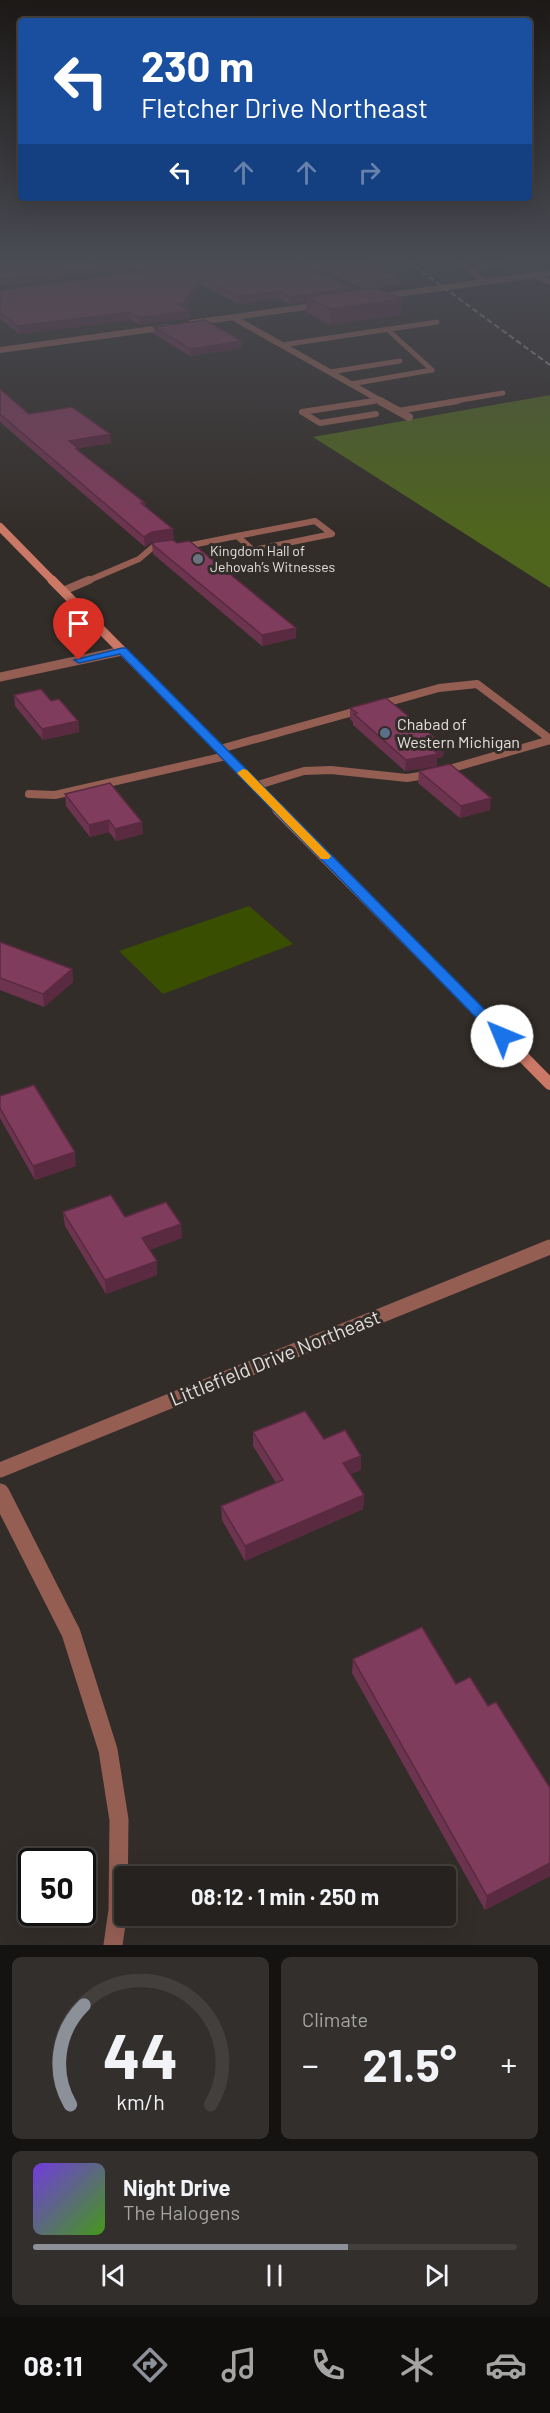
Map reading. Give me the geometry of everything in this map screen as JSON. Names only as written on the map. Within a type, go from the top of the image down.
[{"type":"main road","points":[[0,527],[550,1084]]},
{"type":"street","points":[[294,352],[409,417]]},
{"type":"street","points":[[0,677],[122,651]]},
{"type":"street","name":"Littlefield Drive Northeast","points":[[0,1470],[550,1247]]},
{"type":"street","points":[[0,1493],[71,1634],[108,1750],[119,1820],[118,1910],[113,1945]]},
{"type":"lane","points":[[351,384],[432,370],[412,352]]},
{"type":"lane","points":[[330,372],[400,361]]},
{"type":"lane","points":[[398,411],[503,393]]},
{"type":"lane","points":[[357,403],[376,414],[320,423],[302,412],[357,403],[378,400]]},
{"type":"lane","points":[[178,548],[237,536],[315,521],[332,534],[253,550],[237,536]]},
{"type":"lane","points":[[63,591],[139,559],[153,548],[184,542],[202,543]]},
{"type":"lane","points":[[30,794],[55,795],[223,752],[438,688],[477,684],[550,739]]},
{"type":"lane","points":[[255,786],[304,771],[331,770],[406,778],[432,774],[550,739]]},
{"type":"green space","points":[[550,395],[550,588],[313,437]]},
{"type":"green space","points":[[249,906],[293,944],[163,994],[119,951]]},
{"type":"building","points":[[0,389],[29,414],[72,407],[110,434],[69,441],[173,529],[152,532],[144,537],[0,414]]},
{"type":"building","points":[[173,540],[177,543],[189,541],[192,543],[296,628],[262,635],[152,544]]},
{"type":"building","points":[[41,689],[51,701],[59,699],[78,721],[42,729],[14,695]]},
{"type":"building","points":[[386,698],[444,745],[431,748],[438,754],[406,760],[350,708]]},
{"type":"building","points":[[450,764],[491,798],[461,806],[419,771]]},
{"type":"building","points":[[110,783],[142,822],[115,829],[109,820],[89,825],[65,794]]},
{"type":"building","points":[[0,942],[72,969],[43,994],[0,978]]},
{"type":"building","points":[[34,1085],[75,1152],[33,1166],[0,1108],[0,1096]]},
{"type":"building","points":[[111,1195],[125,1217],[166,1202],[181,1224],[142,1238],[157,1261],[105,1280],[63,1212]]},
{"type":"building","points":[[305,1411],[324,1439],[345,1430],[361,1456],[343,1463],[364,1495],[245,1546],[221,1506],[283,1480],[253,1432]]},
{"type":"building","points":[[422,1627],[456,1684],[470,1677],[488,1706],[496,1702],[550,1788],[550,1863],[487,1896],[353,1659]]},
{"type":"railway","points":[[532,352],[550,365]]},
{"type":"slow traffic","points":[[243,773],[325,856]]},
{"type":"place","name":"Kingdom Hall of Jehovah’s Witnesses","points":[[198,559]]},
{"type":"place","name":"Chabad of Western Michigan","points":[[385,733]]},
{"type":"route","points":[[79,660],[122,651],[502,1036]]}]
